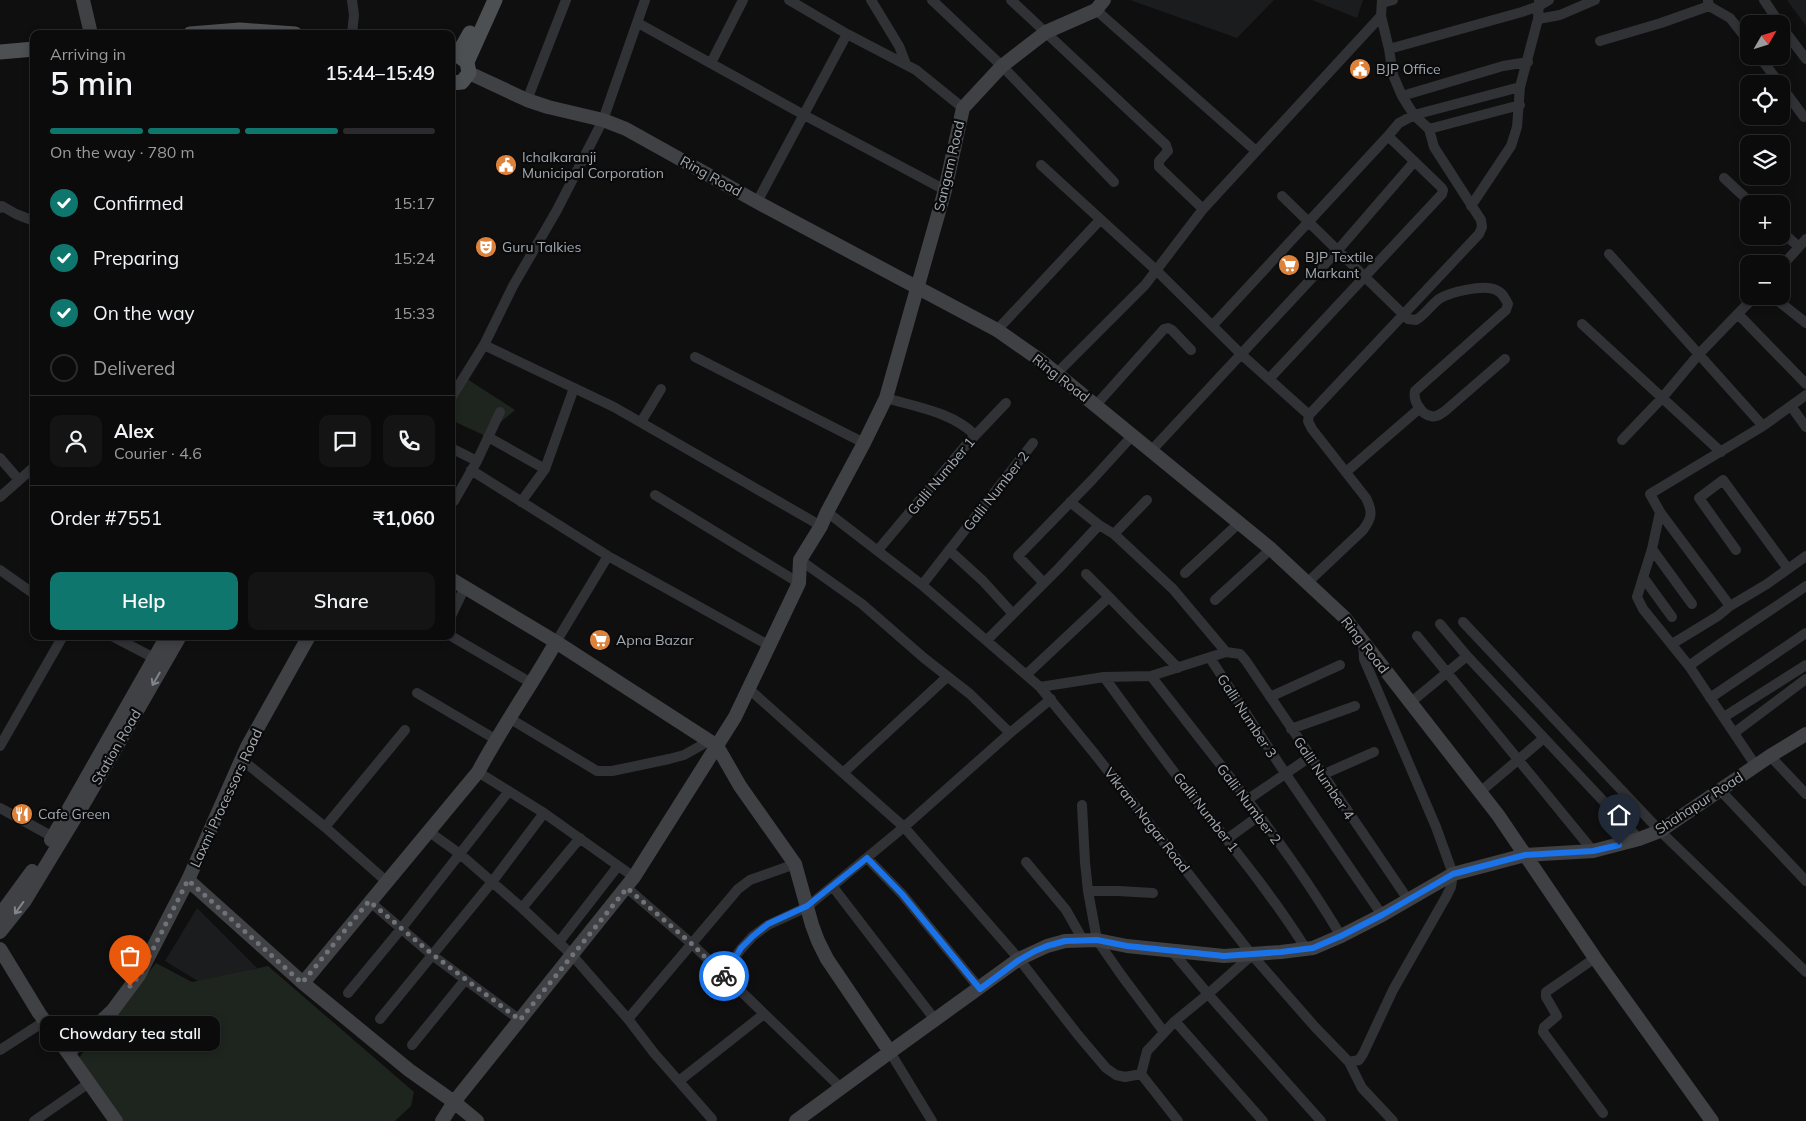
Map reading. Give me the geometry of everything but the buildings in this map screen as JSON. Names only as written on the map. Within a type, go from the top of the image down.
[{"type":"main road","points":[[83,0],[90,30]]},
{"type":"main road","points":[[455,86],[466,78],[461,62],[468,38],[485,0]]},
{"type":"main road","points":[[461,62],[495,0]]},
{"type":"main road","name":"Sangam Road","points":[[800,560],[821,526],[886,398],[945,190],[963,108],[1002,66],[1046,32],[1100,5]]},
{"type":"main road","points":[[0,52],[30,49]]},
{"type":"main road","name":"Ring Road","points":[[461,62],[527,100],[603,120],[626,129],[757,202],[997,330],[1056,373],[1238,524],[1271,549],[1344,617],[1498,815],[1595,958],[1712,1121]]},
{"type":"main road","points":[[442,1121],[454,1102],[630,883],[713,743],[735,717],[799,583],[800,560]]},
{"type":"main road","points":[[455,581],[556,642],[713,743],[740,786],[795,864],[812,925],[827,959],[890,1052]]},
{"type":"main road","name":"Station Road","points":[[0,915],[25,882],[53,837],[165,640]]},
{"type":"main road","name":"Station Road","points":[[0,933],[29,894],[92,790],[178,640]]},
{"type":"main road","name":"Laxmi Processors Road","points":[[68,1053],[113,1010],[140,975],[188,880],[241,759],[307,640]]},
{"type":"main road","points":[[302,983],[478,772],[495,739],[533,684],[556,642]]},
{"type":"main road","name":"Shahapur Road","points":[[805,1119],[840,1088],[890,1052],[1019,960],[1047,946],[1065,941],[1097,940],[1127,946],[1224,956],[1306,949],[1341,936],[1409,901],[1453,874],[1525,855],[1593,851],[1639,840],[1660,831],[1770,756],[1806,734]]},
{"type":"main road","points":[[188,880],[302,983],[476,1121]]},
{"type":"main road","points":[[0,933],[0,942]]},
{"type":"main road","points":[[0,949],[45,1021],[116,1121]]},
{"type":"street","points":[[352,0],[354,15],[352,30]]},
{"type":"street","points":[[527,100],[566,0]]},
{"type":"street","points":[[455,392],[484,345],[513,286],[557,210],[603,120],[645,0]]},
{"type":"street","points":[[711,63],[743,0]]},
{"type":"street","points":[[789,0],[847,34],[906,64],[963,108]]},
{"type":"street","points":[[870,0],[899,46],[906,64]]},
{"type":"street","points":[[932,0],[1002,66],[1114,182]]},
{"type":"street","points":[[1011,0],[1166,145],[1168,151],[1159,161],[1159,167],[1203,209]]},
{"type":"street","points":[[1308,582],[1363,530],[1370,521],[1372,509],[1366,498],[1312,429],[1308,421],[1309,415],[1479,234],[1482,227],[1482,220],[1434,147],[1429,129],[1414,114],[1402,96],[1393,75],[1381,16],[1382,2],[1393,0]]},
{"type":"street","points":[[1389,49],[1549,0]]},
{"type":"street","points":[[1538,20],[1560,15],[1595,0]]},
{"type":"street","points":[[1764,0],[1774,15]]},
{"type":"street","points":[[1472,206],[1511,146],[1517,127],[1520,87],[1538,20],[1539,3]]},
{"type":"street","points":[[1600,42],[1661,23],[1709,3],[1730,18],[1740,31]]},
{"type":"street","points":[[1100,5],[1256,150]]},
{"type":"street","points":[[1056,373],[1146,285],[1203,209],[1381,16]]},
{"type":"street","points":[[638,23],[945,190]]},
{"type":"street","points":[[757,202],[847,34]]},
{"type":"street","points":[[1790,37],[1806,59]]},
{"type":"street","points":[[1402,96],[1503,66],[1528,62]]},
{"type":"street","points":[[1213,325],[1399,123],[1414,114],[1520,87]]},
{"type":"street","points":[[1790,98],[1804,117]]},
{"type":"street","points":[[1429,129],[1520,105]]},
{"type":"street","points":[[1269,379],[1442,194],[1443,190],[1388,136]]},
{"type":"street","points":[[1152,452],[1338,250],[1414,162]]},
{"type":"street","points":[[1041,165],[1156,270],[1242,354],[1309,415]]},
{"type":"street","points":[[1724,178],[1742,195]]},
{"type":"street","points":[[1282,196],[1412,321],[1416,320],[1438,300],[1462,290],[1488,288],[1500,292],[1508,304],[1506,310],[1418,387],[1414,396],[1420,408],[1432,417],[1439,415],[1504,359]]},
{"type":"street","points":[[1,206],[30,219]]},
{"type":"street","points":[[997,330],[1100,220]]},
{"type":"street","points":[[1790,239],[1799,247]]},
{"type":"street","points":[[1790,257],[1806,239]]},
{"type":"street","points":[[1609,254],[1763,426]]},
{"type":"street","points":[[1622,440],[1662,398],[1699,354],[1747,305]]},
{"type":"street","points":[[1783,305],[1806,323]]},
{"type":"street","points":[[1739,315],[1806,384]]},
{"type":"street","points":[[1582,324],[1721,452]]},
{"type":"street","points":[[1096,405],[1164,329],[1172,330],[1191,350]]},
{"type":"street","points":[[484,345],[614,406],[821,526]]},
{"type":"street","points":[[695,357],[864,443]]},
{"type":"street","points":[[521,502],[545,468],[574,388]]},
{"type":"street","points":[[641,422],[661,389]]},
{"type":"street","points":[[1730,606],[1660,512],[1650,494],[1763,426],[1806,395]]},
{"type":"street","points":[[886,398],[952,418],[967,427],[975,435]]},
{"type":"street","name":"Galli Number 1","points":[[878,550],[975,435],[1006,403]]},
{"type":"street","points":[[1790,406],[1806,427]]},
{"type":"street","points":[[1346,472],[1420,408]]},
{"type":"street","points":[[455,499],[477,461],[500,412]]},
{"type":"street","points":[[1044,583],[1018,556],[1133,435]]},
{"type":"street","points":[[488,437],[545,468]]},
{"type":"street","name":"Galli Number 2","points":[[922,585],[1033,443]]},
{"type":"street","points":[[455,450],[477,461]]},
{"type":"street","points":[[0,458],[19,480]]},
{"type":"street","points":[[0,497],[30,470]]},
{"type":"street","points":[[472,470],[608,556],[770,646]]},
{"type":"street","points":[[1736,550],[1699,498],[1723,480],[1788,569]]},
{"type":"street","points":[[655,495],[799,583]]},
{"type":"street","points":[[1114,534],[1147,500]]},
{"type":"street","points":[[1040,687],[1104,678],[1150,676],[1226,652],[1172,589],[1114,534],[1099,525],[1070,502]]},
{"type":"street","name":"Vikram Nagar Road","points":[[827,512],[922,585],[1040,687],[1252,954],[1348,1062],[1362,1088],[1393,1121]]},
{"type":"street","points":[[1660,512],[1652,549],[1637,597],[1643,609],[1689,666],[1756,766]]},
{"type":"street","points":[[1185,573],[1238,524]]},
{"type":"street","points":[[987,640],[1099,525]]},
{"type":"street","points":[[1215,600],[1271,549]]},
{"type":"street","points":[[1652,549],[1692,604]]},
{"type":"street","points":[[949,550],[983,581],[1013,614]]},
{"type":"street","points":[[556,642],[608,556]]},
{"type":"street","points":[[1672,644],[1767,584],[1806,556]]},
{"type":"street","points":[[800,560],[862,604],[947,677],[970,694],[1010,732]]},
{"type":"street","points":[[1,574],[30,592]]},
{"type":"street","points":[[1086,574],[1178,668]]},
{"type":"street","points":[[1643,577],[1672,617]]},
{"type":"street","points":[[1689,666],[1730,636],[1806,586]]},
{"type":"street","points":[[455,608],[465,587]]},
{"type":"street","points":[[1027,674],[1109,596]]},
{"type":"street","points":[[1463,622],[1660,831],[1806,972]]},
{"type":"street","points":[[1440,624],[1639,840]]},
{"type":"street","points":[[1710,698],[1806,633]]},
{"type":"street","points":[[1417,636],[1593,851]]},
{"type":"street","points":[[455,638],[533,684]]},
{"type":"street","points":[[0,746],[61,640]]},
{"type":"street","points":[[120,640],[154,658]]},
{"type":"street","points":[[1348,1062],[1359,1060],[1364,1054],[1393,990],[1451,887],[1453,874],[1436,827],[1364,659],[1363,643]]},
{"type":"street","name":"Galli Number 4","points":[[1226,652],[1240,654],[1246,660],[1409,901]]},
{"type":"street","points":[[1410,703],[1468,656]]},
{"type":"street","name":"Galli Number 3","points":[[1210,658],[1285,774],[1382,915]]},
{"type":"street","points":[[1724,717],[1779,684],[1806,665]]},
{"type":"street","points":[[1270,697],[1340,666]]},
{"type":"street","name":"Galli Number 2","points":[[1150,676],[1260,815],[1316,893],[1341,936]]},
{"type":"street","points":[[842,772],[947,677]]},
{"type":"street","name":"Galli Number 1","points":[[1104,678],[1227,839],[1306,949]]},
{"type":"street","points":[[1734,732],[1806,679]]},
{"type":"street","points":[[749,689],[904,828],[1019,960],[1106,1068],[1116,1075],[1141,1074]]},
{"type":"street","points":[[417,693],[495,739]]},
{"type":"street","points":[[724,976],[741,948],[753,936],[768,924],[807,906],[833,887],[904,828],[1010,732],[1051,699]]},
{"type":"street","points":[[1291,729],[1355,706]]},
{"type":"street","points":[[510,718],[598,771],[612,771],[669,759],[713,743]]},
{"type":"street","points":[[325,827],[405,730]]},
{"type":"street","points":[[1480,792],[1544,738]]},
{"type":"street","points":[[1322,775],[1374,752]]},
{"type":"street","points":[[1770,756],[1806,794]]},
{"type":"street","points":[[1247,800],[1310,757]]},
{"type":"street","points":[[241,759],[325,827],[386,881]]},
{"type":"street","points":[[478,772],[580,838],[618,866],[630,883],[840,1088]]},
{"type":"street","points":[[1720,790],[1806,882]]},
{"type":"street","points":[[348,992],[402,929],[509,791]]},
{"type":"street","points":[[1082,805],[1088,891],[1097,940],[1164,1032]]},
{"type":"street","points":[[0,808],[53,837]]},
{"type":"street","points":[[380,1019],[492,882],[544,814]]},
{"type":"street","points":[[1227,839],[1260,815]]},
{"type":"street","points":[[428,831],[460,854],[572,955],[628,1019],[654,1054],[712,1118]]},
{"type":"street","points":[[522,908],[580,838]]},
{"type":"street","points":[[867,858],[902,894],[980,989]]},
{"type":"street","points":[[1026,862],[1066,910],[1083,940]]},
{"type":"street","points":[[628,1019],[738,889],[750,880],[795,864]]},
{"type":"street","points":[[558,942],[618,866]]},
{"type":"street","points":[[833,887],[936,1021]]},
{"type":"street","points":[[1088,891],[1153,893]]},
{"type":"street","points":[[369,901],[432,954],[520,1020]]},
{"type":"street","points":[[1172,950],[1208,994],[1321,1121]]},
{"type":"street","points":[[1141,1074],[1147,1051],[1164,1032],[1252,954]]},
{"type":"street","points":[[1595,958],[1546,992],[1546,998],[1557,1016],[1544,1027],[1543,1032],[1603,1113]]},
{"type":"street","points":[[412,1045],[465,980]]},
{"type":"street","points":[[678,1081],[764,1014]]},
{"type":"street","points":[[0,1050],[45,1021]]},
{"type":"street","points":[[1175,1022],[1263,1121]]},
{"type":"street","points":[[890,1052],[932,1121]]},
{"type":"street","points":[[1141,1074],[1178,1121]]},
{"type":"street","points":[[34,1121],[89,1083]]},
{"type":"shaded area","points":[[1130,0],[1274,0],[1237,38]]},
{"type":"shaded area","points":[[1312,0],[1363,0],[1357,18]]},
{"type":"shaded area","points":[[1787,0],[1806,0],[1806,26]]},
{"type":"shaded area","points":[[464,377],[515,410],[496,426],[492,439],[455,422],[455,392]]},
{"type":"shaded area","points":[[197,908],[257,968],[206,986],[165,961]]},
{"type":"shaded area","points":[[156,963],[192,982],[268,966],[414,1092],[411,1106],[395,1121],[123,1121],[78,1059]]},
{"type":"way so far","points":[[130,986],[140,975],[188,880],[237,922],[302,983],[369,901],[432,954],[520,1020],[627,888],[692,944],[724,976]]},
{"type":"place","name":"BJP Office","points":[[1360,69]]},
{"type":"place","name":"Ichalkaranji Municipal Corporation","points":[[506,165]]},
{"type":"place","name":"Guru Talkies","points":[[486,247]]},
{"type":"place","name":"BJP Textile Markant","points":[[1289,265]]},
{"type":"place","name":"Apna Bazar","points":[[600,640]]},
{"type":"place","name":"Cafe Green","points":[[22,814]]},
{"type":"place","name":"Chowdary tea stall","points":[[130,986]]},
{"type":"route","points":[[724,976],[741,948],[753,936],[768,924],[807,906],[867,858],[902,894],[980,989],[1019,960],[1047,946],[1065,941],[1097,940],[1127,946],[1224,956],[1313,948],[1341,936],[1409,901],[1453,874],[1525,855],[1593,851],[1619,845]]}]
